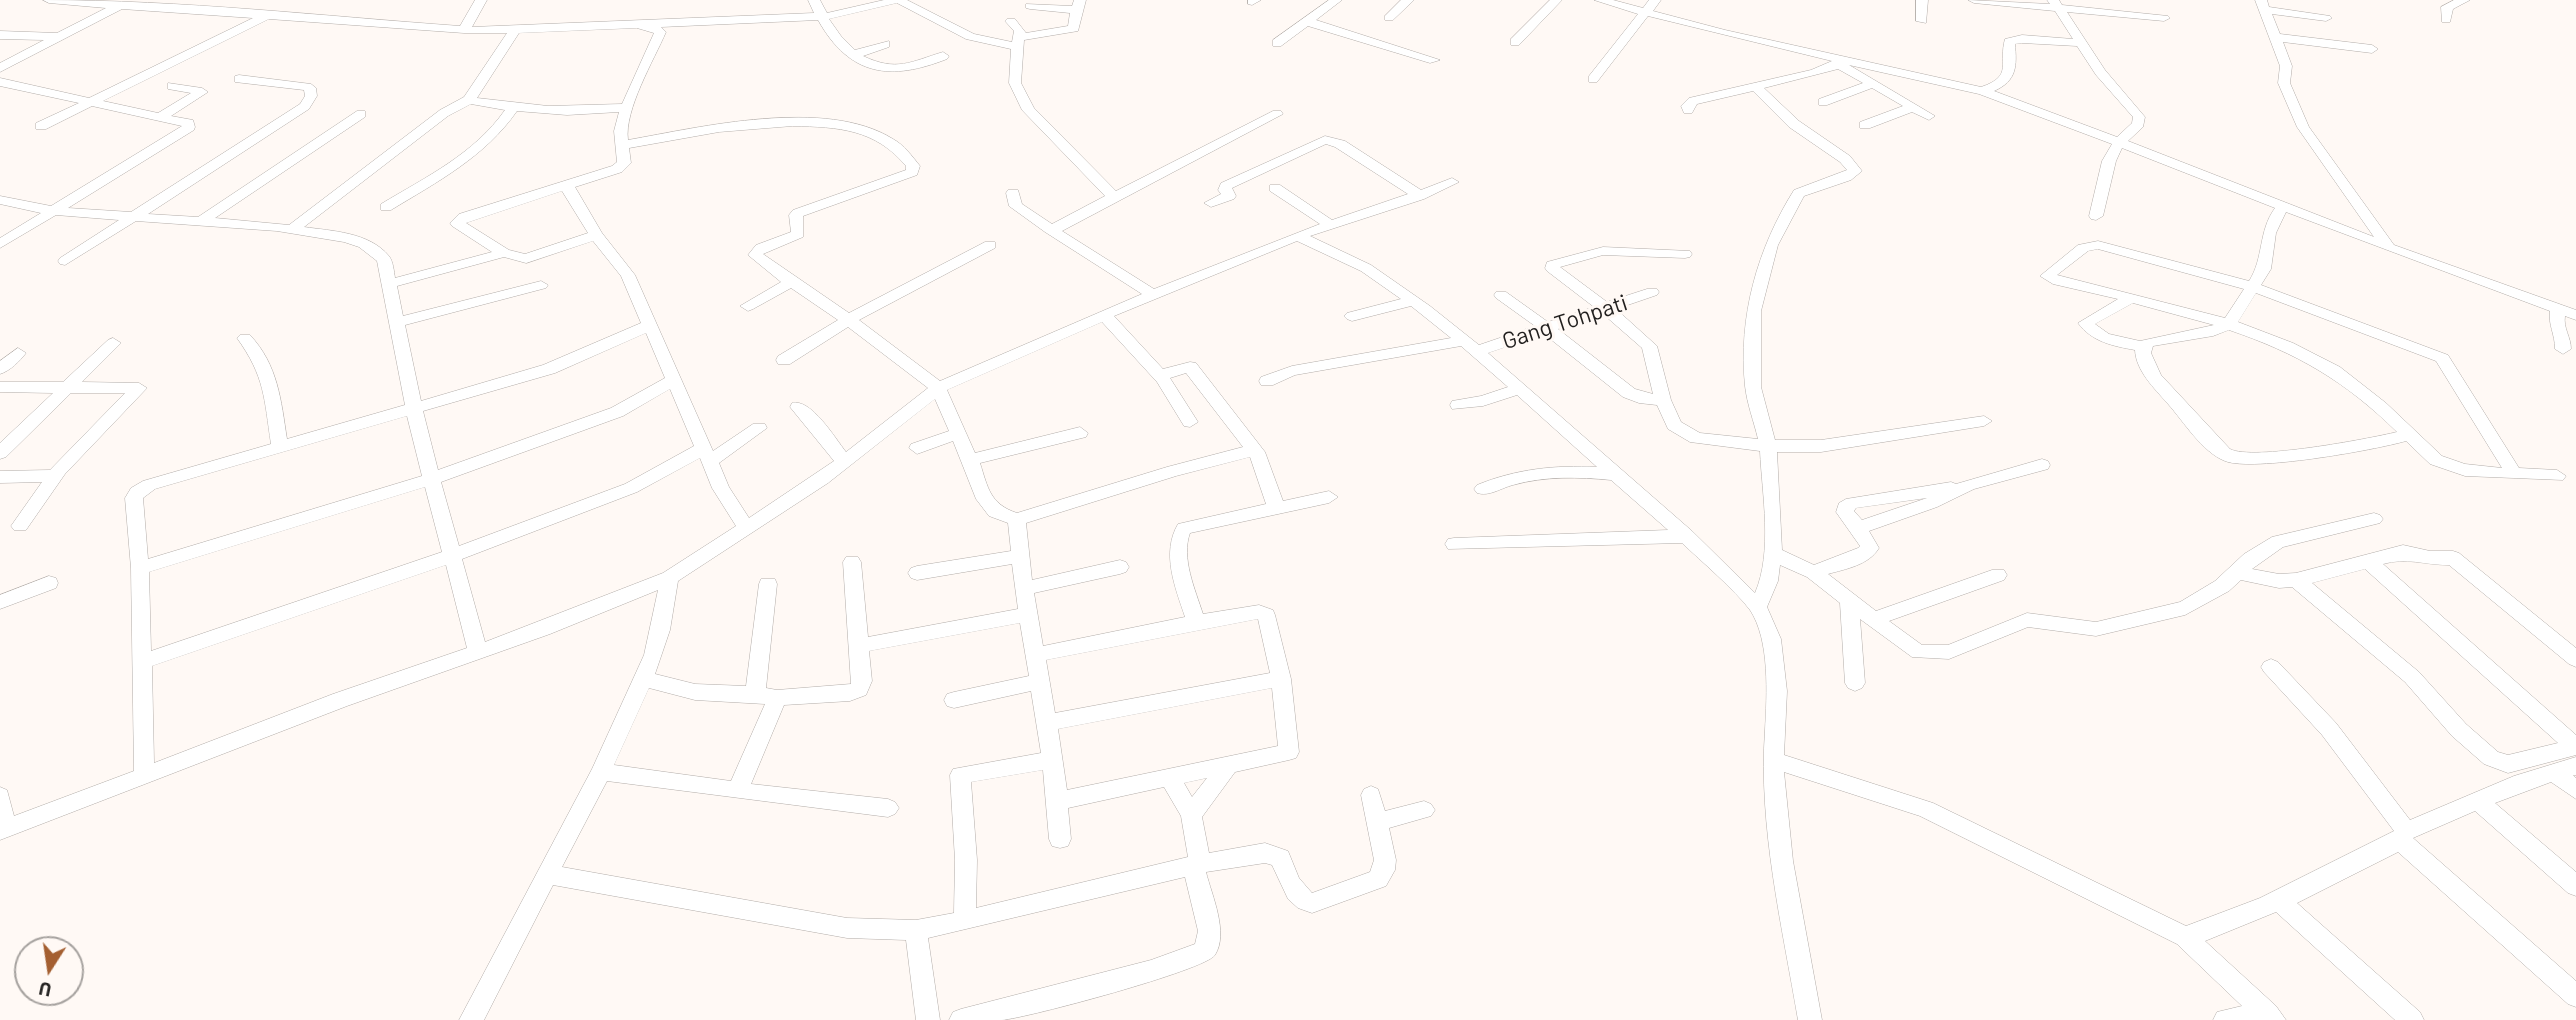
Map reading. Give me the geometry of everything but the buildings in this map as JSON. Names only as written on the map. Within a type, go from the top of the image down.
[{"type":"street","points":[[49,0],[273,13],[403,27],[464,30],[660,30],[627,107],[620,131],[624,163],[622,166],[464,217],[457,223],[504,253],[526,258],[596,235]]},
{"type":"street","points":[[464,30],[481,0]]},
{"type":"street","points":[[814,0],[820,16],[845,49],[880,67],[900,69],[943,56]]},
{"type":"street","points":[[514,32],[820,16],[857,11],[898,0],[966,37],[996,46],[1074,29],[1078,5],[1030,6]]},
{"type":"street","points":[[1277,43],[1336,0]]},
{"type":"street","points":[[1389,18],[1408,0]]},
{"type":"street","points":[[1515,42],[1556,0]]},
{"type":"street","points":[[1600,0],[1840,61],[1982,91],[2389,248],[2576,315]]},
{"type":"street","points":[[1593,79],[1655,0]]},
{"type":"street","points":[[1922,0],[1922,21]]},
{"type":"street","points":[[1974,0],[2056,5],[2164,18]]},
{"type":"street","points":[[2446,20],[2446,7],[2464,0]]},
{"type":"street","points":[[0,68],[62,37],[118,4]]},
{"type":"street","points":[[2056,5],[2100,72],[2139,117],[2138,124],[2119,142],[2102,185],[2096,216]]},
{"type":"street","points":[[2263,5],[2326,18]]},
{"type":"street","points":[[2263,5],[2286,66],[2284,83],[2303,127],[2389,248]]},
{"type":"street","points":[[41,126],[273,13]]},
{"type":"street","points":[[1011,21],[1017,24],[1015,83],[1028,110],[1114,197]]},
{"type":"street","points":[[1309,22],[1434,60]]},
{"type":"street","points":[[292,229],[444,113],[469,100],[514,32]]},
{"type":"street","points":[[0,35],[62,37]]},
{"type":"street","points":[[2274,37],[2372,49]]},
{"type":"street","points":[[1982,91],[2001,86],[2007,81],[2010,64],[2009,42],[2022,39],[2081,43]]},
{"type":"street","points":[[853,55],[885,44]]},
{"type":"street","points":[[1840,61],[1928,116]]},
{"type":"street","points":[[1688,110],[1687,106],[1693,101],[1815,73],[1840,61]]},
{"type":"street","points":[[65,261],[310,101],[311,92],[307,87],[239,79]]},
{"type":"street","points":[[0,82],[188,123],[189,127],[0,244]]},
{"type":"street","points":[[1823,102],[1873,84]]},
{"type":"street","points":[[160,117],[202,92],[172,86]]},
{"type":"street","points":[[1756,87],[1794,124],[1845,159],[1855,171],[1846,177],[1799,193],[1771,245],[1753,312],[1753,387],[1768,446],[1773,554],[1769,582],[1758,607]]},
{"type":"street","points":[[469,100],[512,109],[587,112],[627,107]]},
{"type":"street","points":[[1865,125],[1913,107]]},
{"type":"street","points":[[386,207],[474,151],[506,119],[512,109]]},
{"type":"street","points":[[200,222],[360,114]]},
{"type":"street","points":[[1052,230],[1277,114]]},
{"type":"street","points":[[621,145],[777,122],[857,129],[872,133],[894,145],[913,166],[912,172],[798,213],[796,216],[800,232],[757,251],[756,258],[850,321],[915,368],[937,388],[970,460],[982,495],[989,507],[1002,515],[1017,519],[1173,471],[1254,450]]},
{"type":"street","points":[[1211,203],[1229,196],[1225,190],[1226,186],[1325,140],[1340,144],[1419,196]]},
{"type":"street","points":[[0,796],[2,830],[340,700],[543,629],[669,578],[822,479],[937,388],[1104,315],[1297,236],[1419,196],[1452,182]]},
{"type":"street","points":[[568,185],[596,235],[628,275],[673,380],[684,398],[721,488],[747,530]]},
{"type":"street","points":[[1275,188],[1331,225]]},
{"type":"street","points":[[1013,193],[1016,206],[1153,295]]},
{"type":"street","points":[[0,200],[53,211],[292,229],[364,244],[384,259],[414,408],[478,652]]},
{"type":"street","points":[[2129,299],[2086,323],[2093,331],[2105,337],[2143,346],[2166,338],[2213,331],[2229,324],[2264,270],[2269,233],[2274,219],[2283,207]]},
{"type":"street","points":[[1297,236],[1366,268],[1470,346],[1686,536],[1758,607],[1771,639],[1777,691],[1773,760],[1782,861],[1810,1020]]},
{"type":"street","points":[[784,360],[876,303],[990,245]]},
{"type":"street","points":[[2514,472],[2442,358],[2253,287],[2098,245],[2089,245],[2047,276],[2229,324],[2319,361],[2349,381],[2436,460],[2448,467],[2479,472],[2557,476]]},
{"type":"street","points":[[1685,254],[1604,251],[1553,264],[1552,268],[1607,309],[1649,346],[1663,400],[1674,425],[1684,432],[1696,438],[1768,446],[1838,445],[1984,421]]},
{"type":"street","points":[[389,284],[504,253]]},
{"type":"street","points":[[748,306],[791,282]]},
{"type":"street","points":[[396,323],[541,285]]},
{"type":"street","name":"Gang Tohpati","points":[[1267,381],[1292,372],[1470,346],[1548,329],[1652,292]]},
{"type":"street","points":[[1501,295],[1629,393],[1639,398],[1663,400]]},
{"type":"street","points":[[1352,316],[1413,301]]},
{"type":"street","points":[[2557,308],[2556,324],[2563,337],[2563,349]]},
{"type":"street","points":[[1104,315],[1160,375],[1178,399],[1190,422]]},
{"type":"street","points":[[144,776],[140,568],[135,498],[137,492],[149,485],[279,445],[548,369],[650,326]]},
{"type":"street","points":[[245,338],[258,350],[266,367],[279,445]]},
{"type":"street","points":[[0,453],[113,343]]},
{"type":"street","points":[[2143,346],[2145,362],[2160,384],[2213,442],[2232,458],[2295,454],[2409,434]]},
{"type":"street","points":[[0,369],[18,353]]},
{"type":"street","points":[[1160,375],[1190,367],[1259,456],[1276,507]]},
{"type":"street","points":[[140,568],[431,479],[617,412],[673,380]]},
{"type":"street","points":[[0,387],[139,387],[55,476],[20,526]]},
{"type":"street","points":[[1458,405],[1483,401],[1517,389]]},
{"type":"street","points":[[799,407],[844,460]]},
{"type":"street","points":[[142,662],[451,557],[629,491],[681,463],[759,428]]},
{"type":"street","points":[[970,460],[1080,433]]},
{"type":"street","points":[[917,448],[957,434]]},
{"type":"street","points":[[1813,572],[1854,559],[1870,548],[1845,512],[1845,507],[1852,503],[1968,485],[2042,465]]},
{"type":"street","points":[[1483,489],[1513,478],[1566,471],[1616,474]]},
{"type":"street","points":[[0,477],[55,476]]},
{"type":"street","points":[[1858,528],[1931,503],[1968,485]]},
{"type":"street","points":[[1196,622],[1178,558],[1179,534],[1184,528],[1329,497]]},
{"type":"street","points":[[1017,519],[1019,556],[1034,654],[1049,722],[1059,801],[1060,839]]},
{"type":"street","points":[[1773,554],[1813,572],[1919,652],[1949,652],[2027,620],[2096,629],[2185,608],[2238,573],[2250,559],[2278,542],[2374,519]]},
{"type":"street","points":[[1454,544],[1686,536]]},
{"type":"street","points":[[2238,573],[2279,581],[2296,580],[2403,552],[2430,558],[2453,558],[2576,659]]},
{"type":"street","points":[[917,572],[1019,556]]},
{"type":"street","points":[[2296,580],[2412,677],[2459,730],[2491,758],[2508,764],[2576,747],[2368,561]]},
{"type":"street","points":[[642,678],[695,692],[755,694],[777,698],[850,693],[859,689],[862,681],[852,562]]},
{"type":"street","points":[[1025,588],[1120,567]]},
{"type":"street","points":[[1874,619],[1998,575]]},
{"type":"street","points":[[471,1020],[601,772],[654,655],[662,630],[669,578]]},
{"type":"street","points":[[0,602],[49,583]]},
{"type":"street","points":[[755,694],[768,584]]},
{"type":"street","points":[[1849,601],[1855,682]]},
{"type":"street","points":[[1034,654],[1259,612],[1266,615],[1281,680],[1289,752],[1059,801]]},
{"type":"street","points":[[859,646],[1028,614]]},
{"type":"street","points":[[2271,667],[2329,730],[2403,835],[2576,996]]},
{"type":"street","points":[[1049,722],[1281,680]]},
{"type":"street","points":[[954,700],[1040,681]]},
{"type":"street","points":[[737,791],[777,698]]},
{"type":"street","points":[[965,921],[966,860],[960,775],[1054,760]]},
{"type":"street","points":[[1773,760],[1926,809],[2185,937],[2271,1017]]},
{"type":"street","points":[[1191,815],[1228,766]]},
{"type":"street","points":[[2185,937],[2217,927],[2278,900],[2403,835],[2521,782],[2576,766]]},
{"type":"street","points":[[601,772],[888,808]]},
{"type":"street","points":[[2555,773],[2576,790]]},
{"type":"street","points":[[961,1020],[1152,971],[1206,950],[1209,932],[1196,864],[1191,815],[1170,778]]},
{"type":"street","points":[[547,874],[847,928],[916,929],[965,921],[1196,864],[1265,853],[1280,858],[1298,897],[1304,902],[1312,903],[1378,879],[1384,870],[1385,860],[1371,794]]},
{"type":"street","points":[[2478,801],[2576,886]]},
{"type":"street","points":[[1378,822],[1424,810]]},
{"type":"street","points":[[2278,900],[2412,1020]]},
{"type":"street","points":[[916,929],[928,1020]]},
{"type":"street","points":[[2225,1020],[2271,1017]]}]
